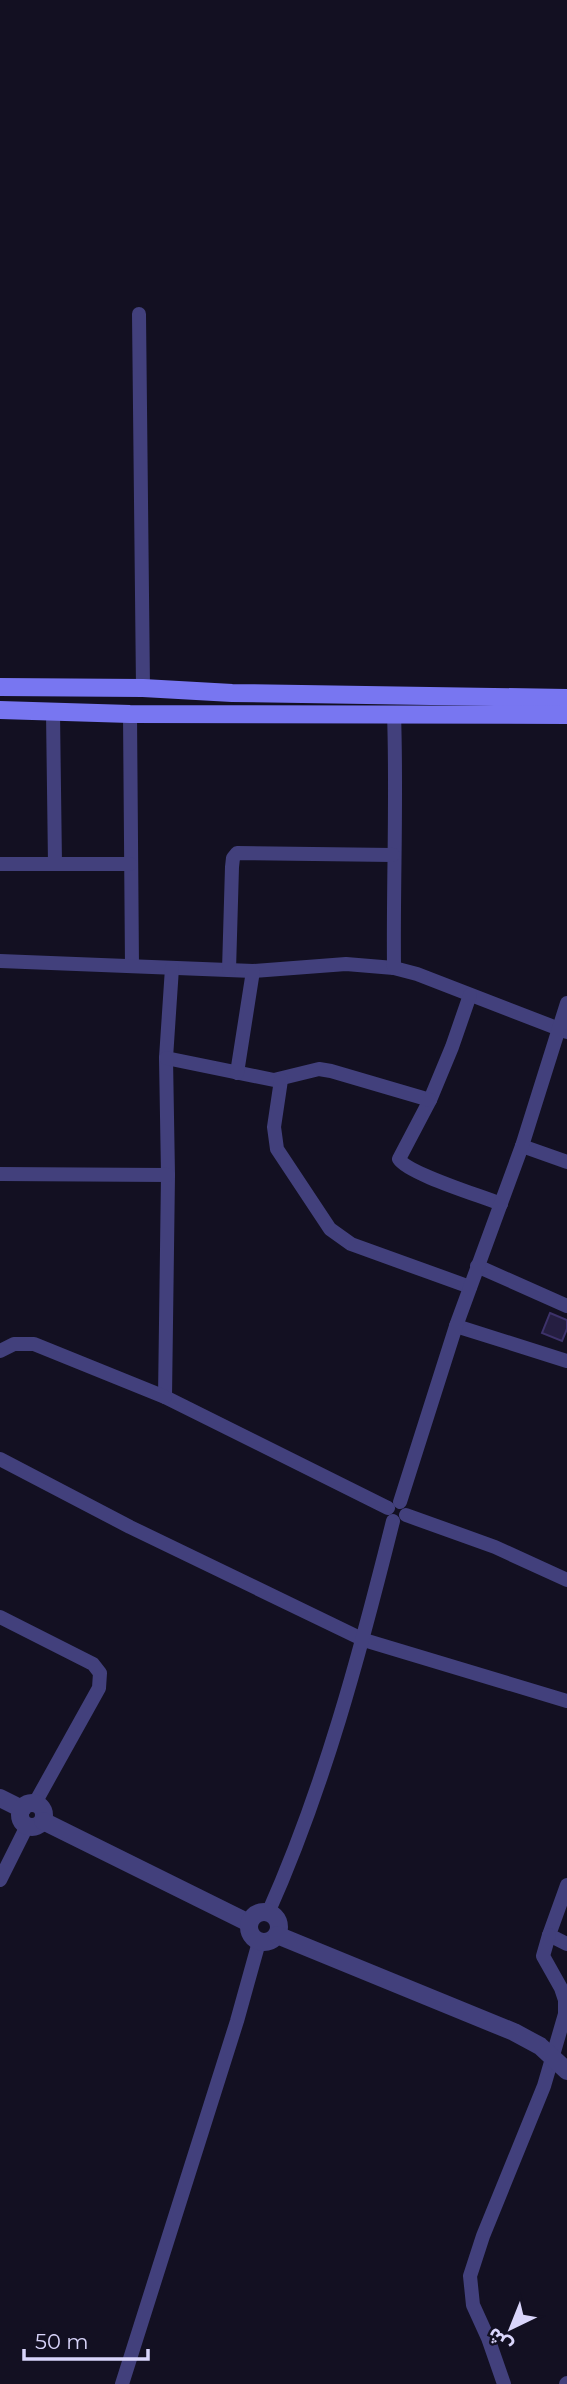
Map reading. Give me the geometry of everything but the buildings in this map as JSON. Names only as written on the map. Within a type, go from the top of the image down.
[{"type":"main road","points":[[0,687],[567,698]]},
{"type":"main road","points":[[0,710],[130,714],[567,715]]},
{"type":"street","points":[[139,314],[143,688]]},
{"type":"street","points":[[53,713],[55,864]]},
{"type":"street","points":[[130,714],[132,966]]},
{"type":"street","points":[[394,714],[394,968]]},
{"type":"street","points":[[229,970],[232,867],[237,853],[393,855]]},
{"type":"street","points":[[0,864],[130,864]]},
{"type":"street","points":[[0,961],[253,971],[346,964],[394,968],[417,974],[563,1030]]},
{"type":"street","points":[[165,1397],[168,1175],[166,1058],[172,968]]},
{"type":"street","points":[[237,1073],[253,971]]},
{"type":"street","points":[[470,995],[430,1100],[400,1160],[405,1166],[501,1204]]},
{"type":"street","points":[[268,1913],[312,1801],[364,1640],[397,1511],[456,1326],[563,1030],[567,1003]]},
{"type":"street","points":[[166,1058],[281,1080],[319,1069],[331,1070],[430,1100]]},
{"type":"street","points":[[281,1080],[274,1127],[277,1149],[330,1229],[351,1244],[470,1287]]},
{"type":"street","points":[[522,1146],[567,1162]]},
{"type":"street","points":[[0,1174],[168,1175]]},
{"type":"street","points":[[477,1266],[567,1306]]},
{"type":"street","points":[[456,1326],[567,1362]]},
{"type":"street","points":[[0,1351],[14,1344],[34,1344],[165,1397],[397,1511],[495,1547],[567,1580]]},
{"type":"street","points":[[0,1459],[130,1527],[364,1640],[567,1701]]},
{"type":"street","points":[[0,1617],[93,1664],[100,1673],[99,1688],[0,1880]]},
{"type":"street","points":[[0,1798],[249,1923]]},
{"type":"street","points":[[504,2384],[473,2305],[470,2276],[482,2236],[529,2128],[554,2058],[566,2006],[561,1988],[543,1955],[567,1885]]},
{"type":"street","points":[[268,1913],[275,1917],[278,1924],[276,1935],[271,1941],[259,1942],[250,1934],[249,1923],[256,1914],[268,1913]]},
{"type":"street","points":[[276,1935],[514,2032],[540,2046],[567,2071]]},
{"type":"street","points":[[549,1935],[567,1944]]},
{"type":"street","points":[[122,2384],[259,1942]]}]
